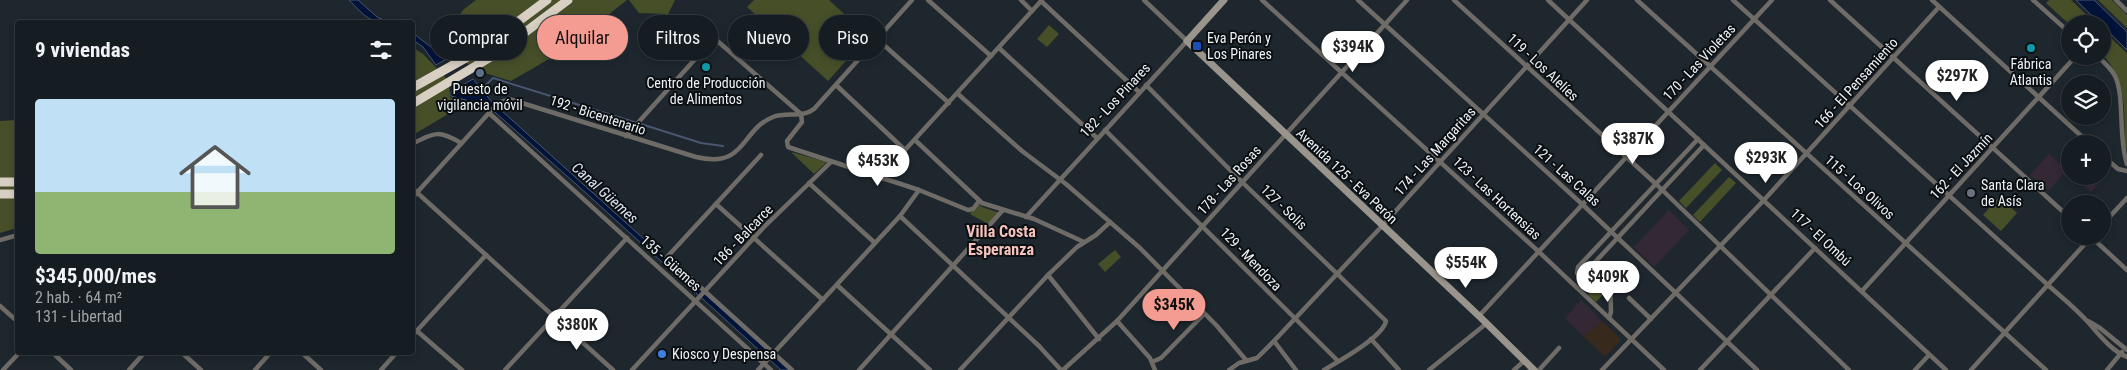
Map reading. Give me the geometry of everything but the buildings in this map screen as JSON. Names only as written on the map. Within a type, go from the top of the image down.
[{"type":"highway","points":[[415,86],[463,60],[508,30],[547,0]]},
{"type":"highway","points":[[415,102],[499,52],[568,0]]},
{"type":"highway","points":[[0,182],[15,182]]},
{"type":"highway","points":[[0,194],[15,194]]},
{"type":"street","points":[[886,29],[912,0]]},
{"type":"street","points":[[928,0],[991,56]]},
{"type":"street","points":[[1021,0],[1032,11]]},
{"type":"street","points":[[884,179],[905,150],[950,103],[1042,0],[1139,92]]},
{"type":"street","name":"Avenida 125 - Eva Perón","points":[[1144,0],[1534,370]]},
{"type":"street","name":"182 - Los Pinares","points":[[1026,217],[1224,0]]},
{"type":"street","name":"123 - Las Hortensias","points":[[1262,0],[1440,161],[1664,370]]},
{"type":"street","name":"121 - Las Calas","points":[[1358,0],[1618,237],[1757,370]]},
{"type":"street","name":"178 - Las Rosas","points":[[1062,370],[1117,321],[1407,0]]},
{"type":"street","name":"119 - Los Alelíes","points":[[1454,0],[1656,184],[1849,370]]},
{"type":"street","name":"117 - El Ombú","points":[[1548,0],[1946,370]]},
{"type":"street","name":"174 - Las Margaritas","points":[[1229,370],[1246,360],[1257,358],[1295,320],[1587,0]]},
{"type":"street","name":"115 - Los Olivos","points":[[1637,0],[2046,370]]},
{"type":"street","points":[[1733,0],[2048,284],[2085,319],[2096,333],[2127,357]]},
{"type":"street","name":"170 - Las Violetas","points":[[1479,316],[1772,0]]},
{"type":"street","points":[[1830,0],[2061,210]]},
{"type":"street","points":[[1932,0],[2080,135]]},
{"type":"street","points":[[2033,0],[2061,25]]},
{"type":"street","points":[[2116,0],[2127,11]]},
{"type":"street","name":"166 - El Pensamiento","points":[[1602,370],[1764,200],[1939,7]]},
{"type":"street","points":[[626,136],[714,38],[801,114],[802,122],[788,138],[786,143],[788,147],[919,190],[970,210],[979,201]]},
{"type":"street","points":[[886,47],[950,103]]},
{"type":"street","points":[[999,48],[1097,138]]},
{"type":"street","points":[[801,114],[811,112],[858,60]]},
{"type":"street","name":"162 - El Jazmín","points":[[1862,292],[2068,65]]},
{"type":"street","points":[[2107,65],[2112,70],[2118,83],[2122,140],[2127,164]]},
{"type":"street","points":[[836,85],[905,150]]},
{"type":"street","name":"127 - Solis","points":[[1146,85],[1242,182],[1385,319],[1386,323],[1371,339]]},
{"type":"street","points":[[958,94],[1022,151],[1060,179],[1110,222],[1162,270],[1236,347],[1246,360]]},
{"type":"street","name":"192 - Bicentenario","points":[[415,194],[489,112],[506,100],[514,100],[696,157],[718,160],[735,153],[767,120],[780,115],[801,114]]},
{"type":"street","name":"135 - Güemes","points":[[489,112],[765,362],[771,370]]},
{"type":"street","name":"129 - Mendoza","points":[[1105,130],[1338,361]]},
{"type":"street","points":[[415,143],[436,133],[446,134],[462,143]]},
{"type":"street","points":[[1698,139],[1578,267],[1577,273],[1584,274],[1704,145]]},
{"type":"street","points":[[915,140],[979,201],[1026,217],[1084,242]]},
{"type":"street","points":[[761,155],[666,257],[792,370]]},
{"type":"street","name":"186 - Balcarce","points":[[632,370],[755,238],[831,162]]},
{"type":"street","points":[[2111,163],[2118,169],[2127,171]]},
{"type":"street","points":[[810,183],[875,243]]},
{"type":"street","points":[[758,370],[900,216],[919,190]]},
{"type":"street","points":[[417,192],[613,370]]},
{"type":"street","points":[[2111,215],[2127,198]]},
{"type":"street","points":[[716,204],[823,300]]},
{"type":"street","points":[[858,370],[1003,210]]},
{"type":"street","points":[[900,216],[1062,370]]},
{"type":"street","points":[[960,370],[1048,275],[1084,242],[1096,235],[1110,222]]},
{"type":"street","points":[[0,240],[15,236]]},
{"type":"street","points":[[506,370],[627,238]]},
{"type":"street","points":[[1971,370],[2084,245]]},
{"type":"street","points":[[2100,245],[2127,270]]},
{"type":"street","points":[[1700,370],[1815,248]]},
{"type":"street","points":[[462,370],[417,331],[486,255]]},
{"type":"street","points":[[1048,275],[1099,339]]},
{"type":"street","points":[[1610,280],[1610,318]]},
{"type":"street","points":[[837,285],[930,370]]},
{"type":"street","points":[[1629,298],[1651,319]]},
{"type":"street","points":[[0,306],[15,319]]},
{"type":"street","points":[[1152,362],[1161,358],[1204,314]]},
{"type":"street","points":[[2085,319],[2100,328],[2126,349],[2106,370]]},
{"type":"street","points":[[1117,321],[1152,362],[1155,370]]},
{"type":"street","points":[[1429,370],[1486,323]]},
{"type":"street","points":[[1324,370],[1371,339],[1399,370]]},
{"type":"street","points":[[1274,341],[1296,370]]},
{"type":"street","points":[[1538,370],[1559,348]]},
{"type":"street","points":[[3,370],[17,355]]},
{"type":"street","points":[[55,355],[71,370]]},
{"type":"street","points":[[129,370],[142,355]]},
{"type":"street","points":[[184,355],[201,370]]},
{"type":"street","points":[[255,370],[268,355]]},
{"type":"street","points":[[304,355],[321,370]]},
{"type":"street","points":[[381,370],[394,355]]},
{"type":"street","points":[[1915,370],[1929,355]]},
{"type":"street","points":[[1514,370],[1524,361]]},
{"type":"shaded area","points":[[2049,154],[2061,165],[2061,177],[2048,191],[2030,175]]},
{"type":"shaded area","points":[[2087,185],[2097,185],[2091,192],[2085,187]]},
{"type":"shaded area","points":[[1669,210],[1689,230],[1654,267],[1634,247]]},
{"type":"shaded area","points":[[1581,300],[1602,321],[1584,337],[1565,318]]},
{"type":"shaded area","points":[[1602,321],[1620,338],[1620,341],[1605,357],[1584,337]]},
{"type":"green space","points":[[476,0],[627,0],[608,15],[537,15],[537,60],[547,60],[511,81],[479,71],[464,60],[527,60],[527,15],[460,15],[463,10]]},
{"type":"green space","points":[[629,0],[675,0],[668,14],[639,13]]},
{"type":"green space","points":[[754,0],[829,0],[845,15],[819,15],[819,60],[847,60],[828,81],[805,60],[809,60],[809,15],[756,15],[747,7]]},
{"type":"green space","points":[[2049,0],[2071,0],[2087,15],[2061,15],[2061,17],[2046,3]]},
{"type":"green space","points":[[2098,0],[2112,0],[2127,15],[2127,28]]},
{"type":"green space","points":[[1049,25],[1059,34],[1047,47],[1037,39]]},
{"type":"green space","points":[[2111,38],[2127,53],[2127,150],[2125,144],[2123,96],[2111,65]]},
{"type":"green space","points":[[415,49],[423,54],[449,81],[450,97],[463,105],[415,134]]},
{"type":"green space","points":[[15,120],[15,229],[0,233],[0,121]]},
{"type":"green space","points":[[791,152],[827,162],[814,174]]},
{"type":"green space","points":[[1715,163],[1722,170],[1686,208],[1679,201]]},
{"type":"green space","points":[[1729,177],[1736,183],[1700,222],[1693,215]]},
{"type":"green space","points":[[1999,197],[2017,213],[2001,231],[1983,215]]},
{"type":"green space","points":[[978,203],[982,207],[1000,213],[988,224],[970,214]]},
{"type":"green space","points":[[1115,250],[1121,257],[1105,272],[1098,264]]},
{"type":"green space","points":[[1601,280],[1609,288],[1596,302],[1588,295]]},
{"type":"water","points":[[349,0],[358,0],[377,17],[384,20],[372,20]]},
{"type":"water","points":[[2076,0],[2094,0],[2109,15],[2091,15]]},
{"type":"water","points":[[2111,16],[2127,32],[2127,50],[2111,34]]},
{"type":"water","points":[[415,35],[430,46],[430,57],[423,47],[415,41]]},
{"type":"water","points":[[432,60],[444,60],[436,65]]},
{"type":"water","name":"Canal Güemes","points":[[473,79],[492,102],[789,370],[781,370],[488,106],[451,96],[451,92]]},
{"type":"waterway","points":[[480,91],[493,78],[634,122]]},
{"type":"waterway","points":[[641,124],[701,143],[723,146]]},
{"type":"place","name":"Eva Perón y Los Pinares","points":[[1197,46]]},
{"type":"place","name":"Fábrica Atlantis","points":[[2031,48]]},
{"type":"place","name":"Centro de Producción de Alimentos","points":[[706,67]]},
{"type":"place","name":"Puesto de vigilancia móvil","points":[[480,73]]},
{"type":"place","name":"Santa Clara de Asís","points":[[1971,193]]},
{"type":"place","name":"Kiosco y Despensa","points":[[662,354]]},
{"type":"district","name":"Villa Costa Esperanza","points":[[1001,240]]}]
